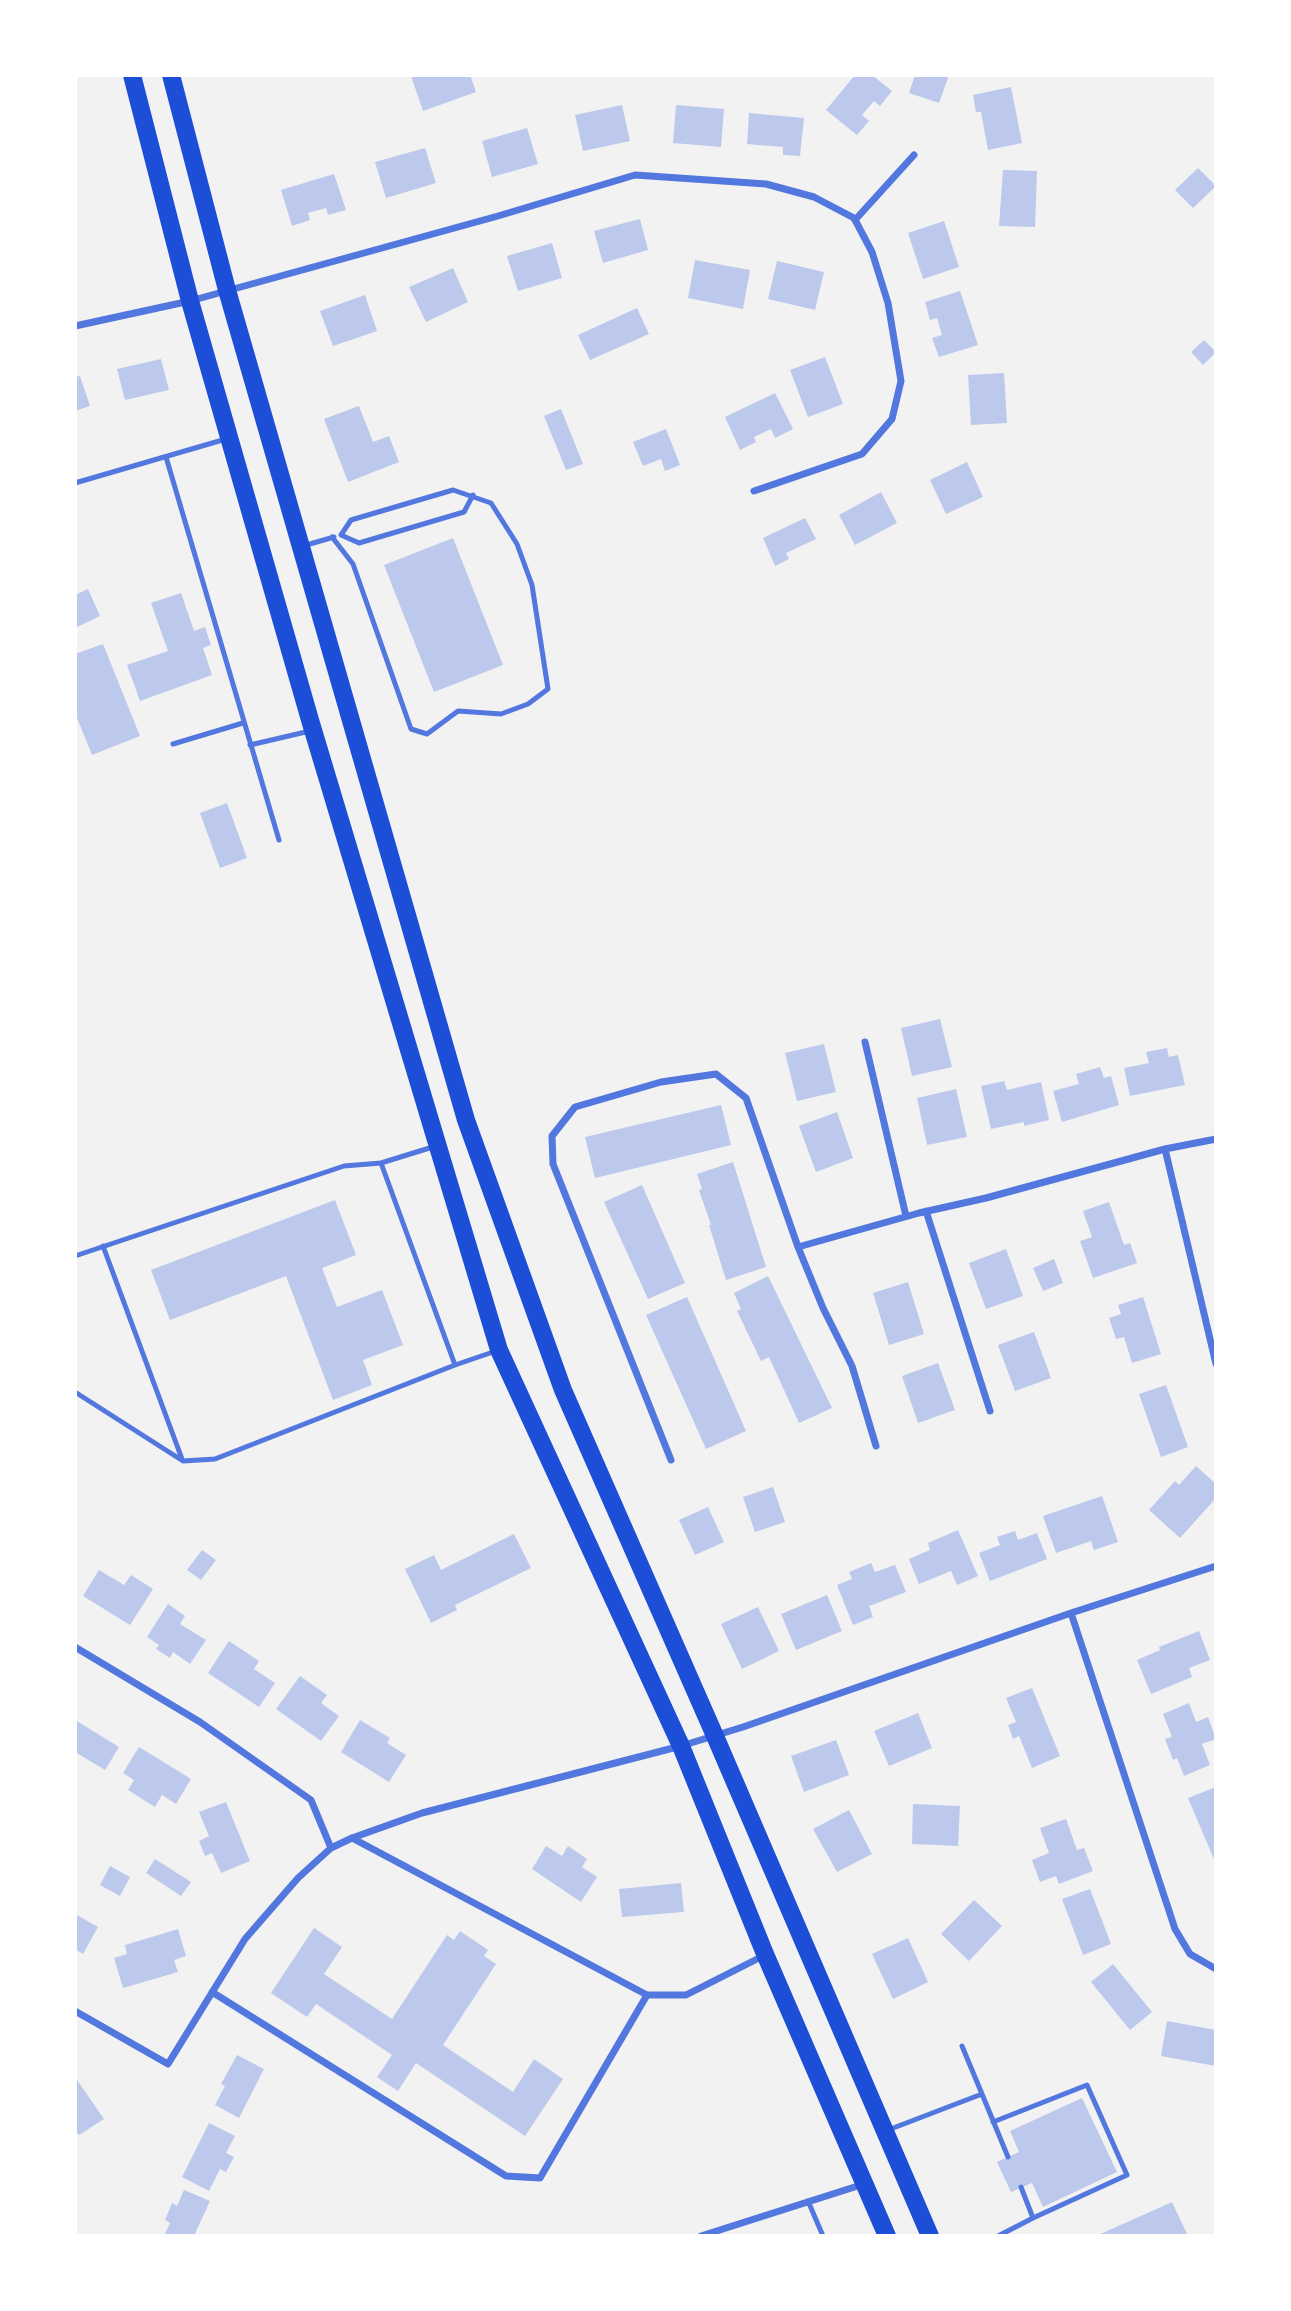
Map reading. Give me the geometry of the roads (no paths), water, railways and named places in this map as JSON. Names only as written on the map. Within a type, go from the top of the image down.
[{"type":"main road","points":[[132,75],[190,301],[313,730],[499,1350],[681,1746],[765,1954],[887,2236]]},
{"type":"main road","points":[[171,75],[228,290],[466,1120],[563,1390],[930,2236]]},
{"type":"street","points":[[855,220],[914,155]]},
{"type":"street","points":[[75,326],[190,301],[635,176],[765,184],[814,197],[855,220],[872,252],[888,303],[901,381],[892,419],[862,454],[754,491]]},
{"type":"street","points":[[865,1042],[906,1216]]},
{"type":"street","points":[[671,1460],[553,1164],[552,1136],[575,1107],[661,1082],[716,1074],[746,1098],[798,1247],[823,1308],[852,1366],[876,1446]]},
{"type":"street","points":[[798,1247],[1165,1149],[1216,1139]]},
{"type":"street","points":[[1165,1149],[1216,1364]]},
{"type":"street","points":[[926,1211],[990,1410]]},
{"type":"street","points":[[75,2011],[168,2064],[245,1939],[281,1895],[331,1848],[352,1838],[422,1813],[715,1736],[1216,1566]]},
{"type":"street","points":[[1071,1613],[1175,1929],[1190,1954],[1216,1969]]},
{"type":"street","points":[[75,1647],[200,1722],[311,1800],[331,1848]]},
{"type":"street","points":[[352,1838],[647,1995],[686,1995],[765,1954]]},
{"type":"street","points":[[212,1992],[506,2176],[540,2178],[647,1995]]},
{"type":"street","points":[[701,2236],[724,2232],[864,2183]]},
{"type":"lane","points":[[75,483],[229,438]]},
{"type":"lane","points":[[166,457],[279,840]]},
{"type":"lane","points":[[332,537],[353,564],[411,729],[426,734],[458,711],[501,714],[528,704],[548,689],[532,585],[517,544],[491,503],[453,490],[351,520],[341,535]]},
{"type":"lane","points":[[301,547],[341,535],[359,544],[464,512],[472,495]]},
{"type":"lane","points":[[173,744],[243,723]]},
{"type":"lane","points":[[250,745],[313,730]]},
{"type":"lane","points":[[75,1256],[344,1166],[381,1163],[436,1146]]},
{"type":"lane","points":[[381,1163],[455,1365]]},
{"type":"lane","points":[[103,1246],[183,1461]]},
{"type":"lane","points":[[75,1392],[183,1461],[215,1459],[499,1350]]},
{"type":"lane","points":[[962,2046],[1008,2157]]},
{"type":"lane","points":[[993,2122],[1087,2085],[1127,2175],[998,2236]]},
{"type":"lane","points":[[885,2131],[982,2094]]},
{"type":"lane","points":[[1021,2188],[1033,2218]]},
{"type":"lane","points":[[808,2201],[823,2236]]}]
